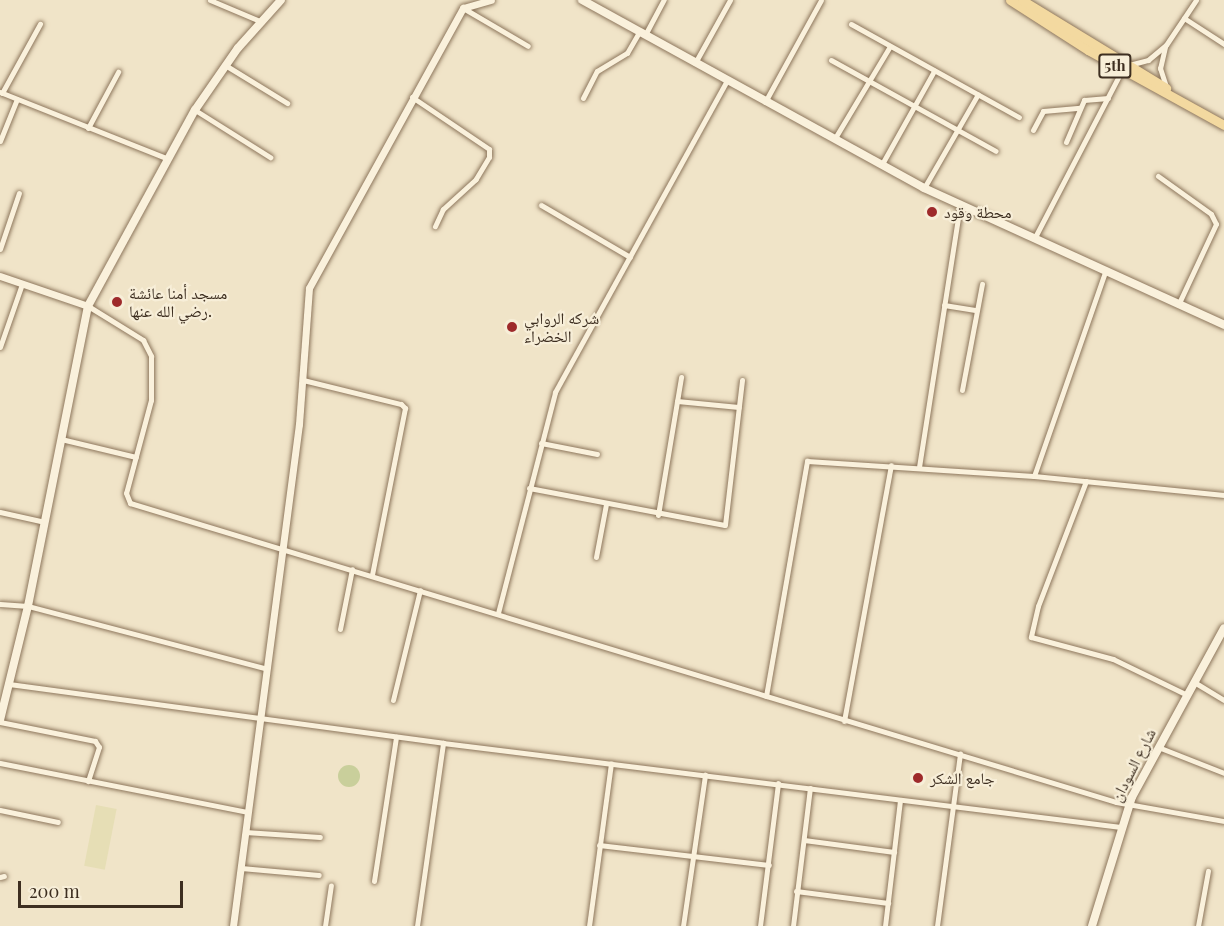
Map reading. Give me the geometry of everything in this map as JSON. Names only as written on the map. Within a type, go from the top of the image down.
[{"type":"main road","points":[[0,721],[28,606],[88,306],[195,110],[225,65],[281,0]]},
{"type":"main road","points":[[582,0],[924,188],[1033,240],[1224,325]]},
{"type":"main road","name":"5th","points":[[1010,0],[1224,125]]},
{"type":"main road","name":"5th","points":[[1022,0],[1125,68],[1224,118]]},
{"type":"main road","name":"شارع السودان","points":[[1092,926],[1129,804],[1224,628]]},
{"type":"street","points":[[210,0],[262,22]]},
{"type":"street","points":[[233,926],[265,668],[284,547],[303,380],[307,298],[312,279],[463,8],[491,0]]},
{"type":"street","points":[[597,9],[602,0]]},
{"type":"street","points":[[584,98],[597,71],[627,53],[664,0]]},
{"type":"street","points":[[695,63],[730,0]]},
{"type":"street","points":[[765,102],[821,0]]},
{"type":"street","points":[[1033,240],[1125,68],[1148,60],[1166,45],[1196,0]]},
{"type":"street","points":[[463,8],[528,46]]},
{"type":"street","points":[[1184,18],[1224,44]]},
{"type":"street","points":[[40,24],[1,93],[168,159]]},
{"type":"street","points":[[851,24],[1019,117]]},
{"type":"street","points":[[1166,45],[1160,68],[1167,88]]},
{"type":"street","points":[[835,138],[890,46]]},
{"type":"street","points":[[831,60],[996,151]]},
{"type":"street","points":[[225,65],[286,103]]},
{"type":"street","points":[[882,164],[934,71]]},
{"type":"street","points":[[88,128],[118,72]]},
{"type":"street","points":[[498,613],[529,488],[558,386],[727,81]]},
{"type":"street","points":[[924,188],[978,94]]},
{"type":"street","points":[[412,97],[489,149],[489,157],[476,179],[444,209],[435,226]]},
{"type":"street","points":[[1066,142],[1080,108],[1090,97],[1108,98]]},
{"type":"street","points":[[0,141],[16,99]]},
{"type":"street","points":[[1033,130],[1043,111],[1080,108]]},
{"type":"street","points":[[195,110],[270,157]]},
{"type":"street","points":[[1158,176],[1211,214],[1216,224],[1178,305]]},
{"type":"street","points":[[0,249],[19,193]]},
{"type":"street","points":[[541,205],[630,257]]},
{"type":"street","points":[[919,467],[960,205]]},
{"type":"street","points":[[1035,476],[1105,272]]},
{"type":"street","points":[[0,276],[88,306],[136,335],[149,349],[153,367],[151,400],[126,493],[130,503],[284,547],[844,720],[1129,804],[1224,821]]},
{"type":"street","points":[[0,347],[22,284]]},
{"type":"street","points":[[962,390],[982,284]]},
{"type":"street","points":[[944,305],[977,310]]},
{"type":"street","points":[[658,514],[681,377]]},
{"type":"street","points":[[303,380],[401,404],[405,408],[372,575]]},
{"type":"street","points":[[529,488],[658,514],[727,524],[742,381]]},
{"type":"street","points":[[677,401],[739,407]]},
{"type":"street","points":[[61,439],[136,457]]},
{"type":"street","points":[[541,443],[597,454]]},
{"type":"street","points":[[766,696],[805,463],[810,460],[1035,476],[1224,495]]},
{"type":"street","points":[[844,720],[891,465]]},
{"type":"street","points":[[1086,481],[1038,606],[1031,636],[1113,659],[1187,695]]},
{"type":"street","points":[[596,557],[606,504]]},
{"type":"street","points":[[0,513],[45,522]]},
{"type":"street","points":[[340,629],[351,569]]},
{"type":"street","points":[[393,700],[420,590]]},
{"type":"street","points":[[0,604],[28,606],[265,668]]},
{"type":"street","points":[[1194,682],[1224,700]]},
{"type":"street","points":[[9,684],[259,720],[1121,827]]},
{"type":"street","points":[[0,721],[95,741],[99,747],[88,781]]},
{"type":"street","points":[[374,881],[396,737]]},
{"type":"street","points":[[417,926],[443,743]]},
{"type":"street","points":[[1158,747],[1224,773]]},
{"type":"street","points":[[937,926],[960,754]]},
{"type":"street","points":[[0,763],[248,812]]},
{"type":"street","points":[[589,926],[610,763]]},
{"type":"street","points":[[683,926],[705,775]]},
{"type":"street","points":[[760,926],[778,783]]},
{"type":"street","points":[[793,926],[810,788]]},
{"type":"street","points":[[885,926],[900,800]]},
{"type":"street","points":[[0,810],[58,822]]},
{"type":"street","points":[[245,832],[320,837]]},
{"type":"street","points":[[804,840],[894,852]]},
{"type":"street","points":[[599,845],[769,865]]},
{"type":"street","points":[[240,868],[319,875]]},
{"type":"street","points":[[1198,926],[1208,872]]},
{"type":"street","points":[[325,926],[330,885]]},
{"type":"street","points":[[796,891],[888,903]]},
{"type":"shaded area","points":[[96,805],[117,809],[105,870],[84,866]]},
{"type":"green space","points":[[349,765],[357,768],[360,776],[357,784],[349,787],[341,784],[338,776],[341,768]]},
{"type":"place","name":"محطة وقود","points":[[932,212]]},
{"type":"place","name":"مسجد أمنا عائشة رضي الله عنها.","points":[[117,302]]},
{"type":"place","name":"شركه الروابي الخضراء","points":[[512,327]]},
{"type":"place","name":"جامع الشكر","points":[[918,778]]}]
